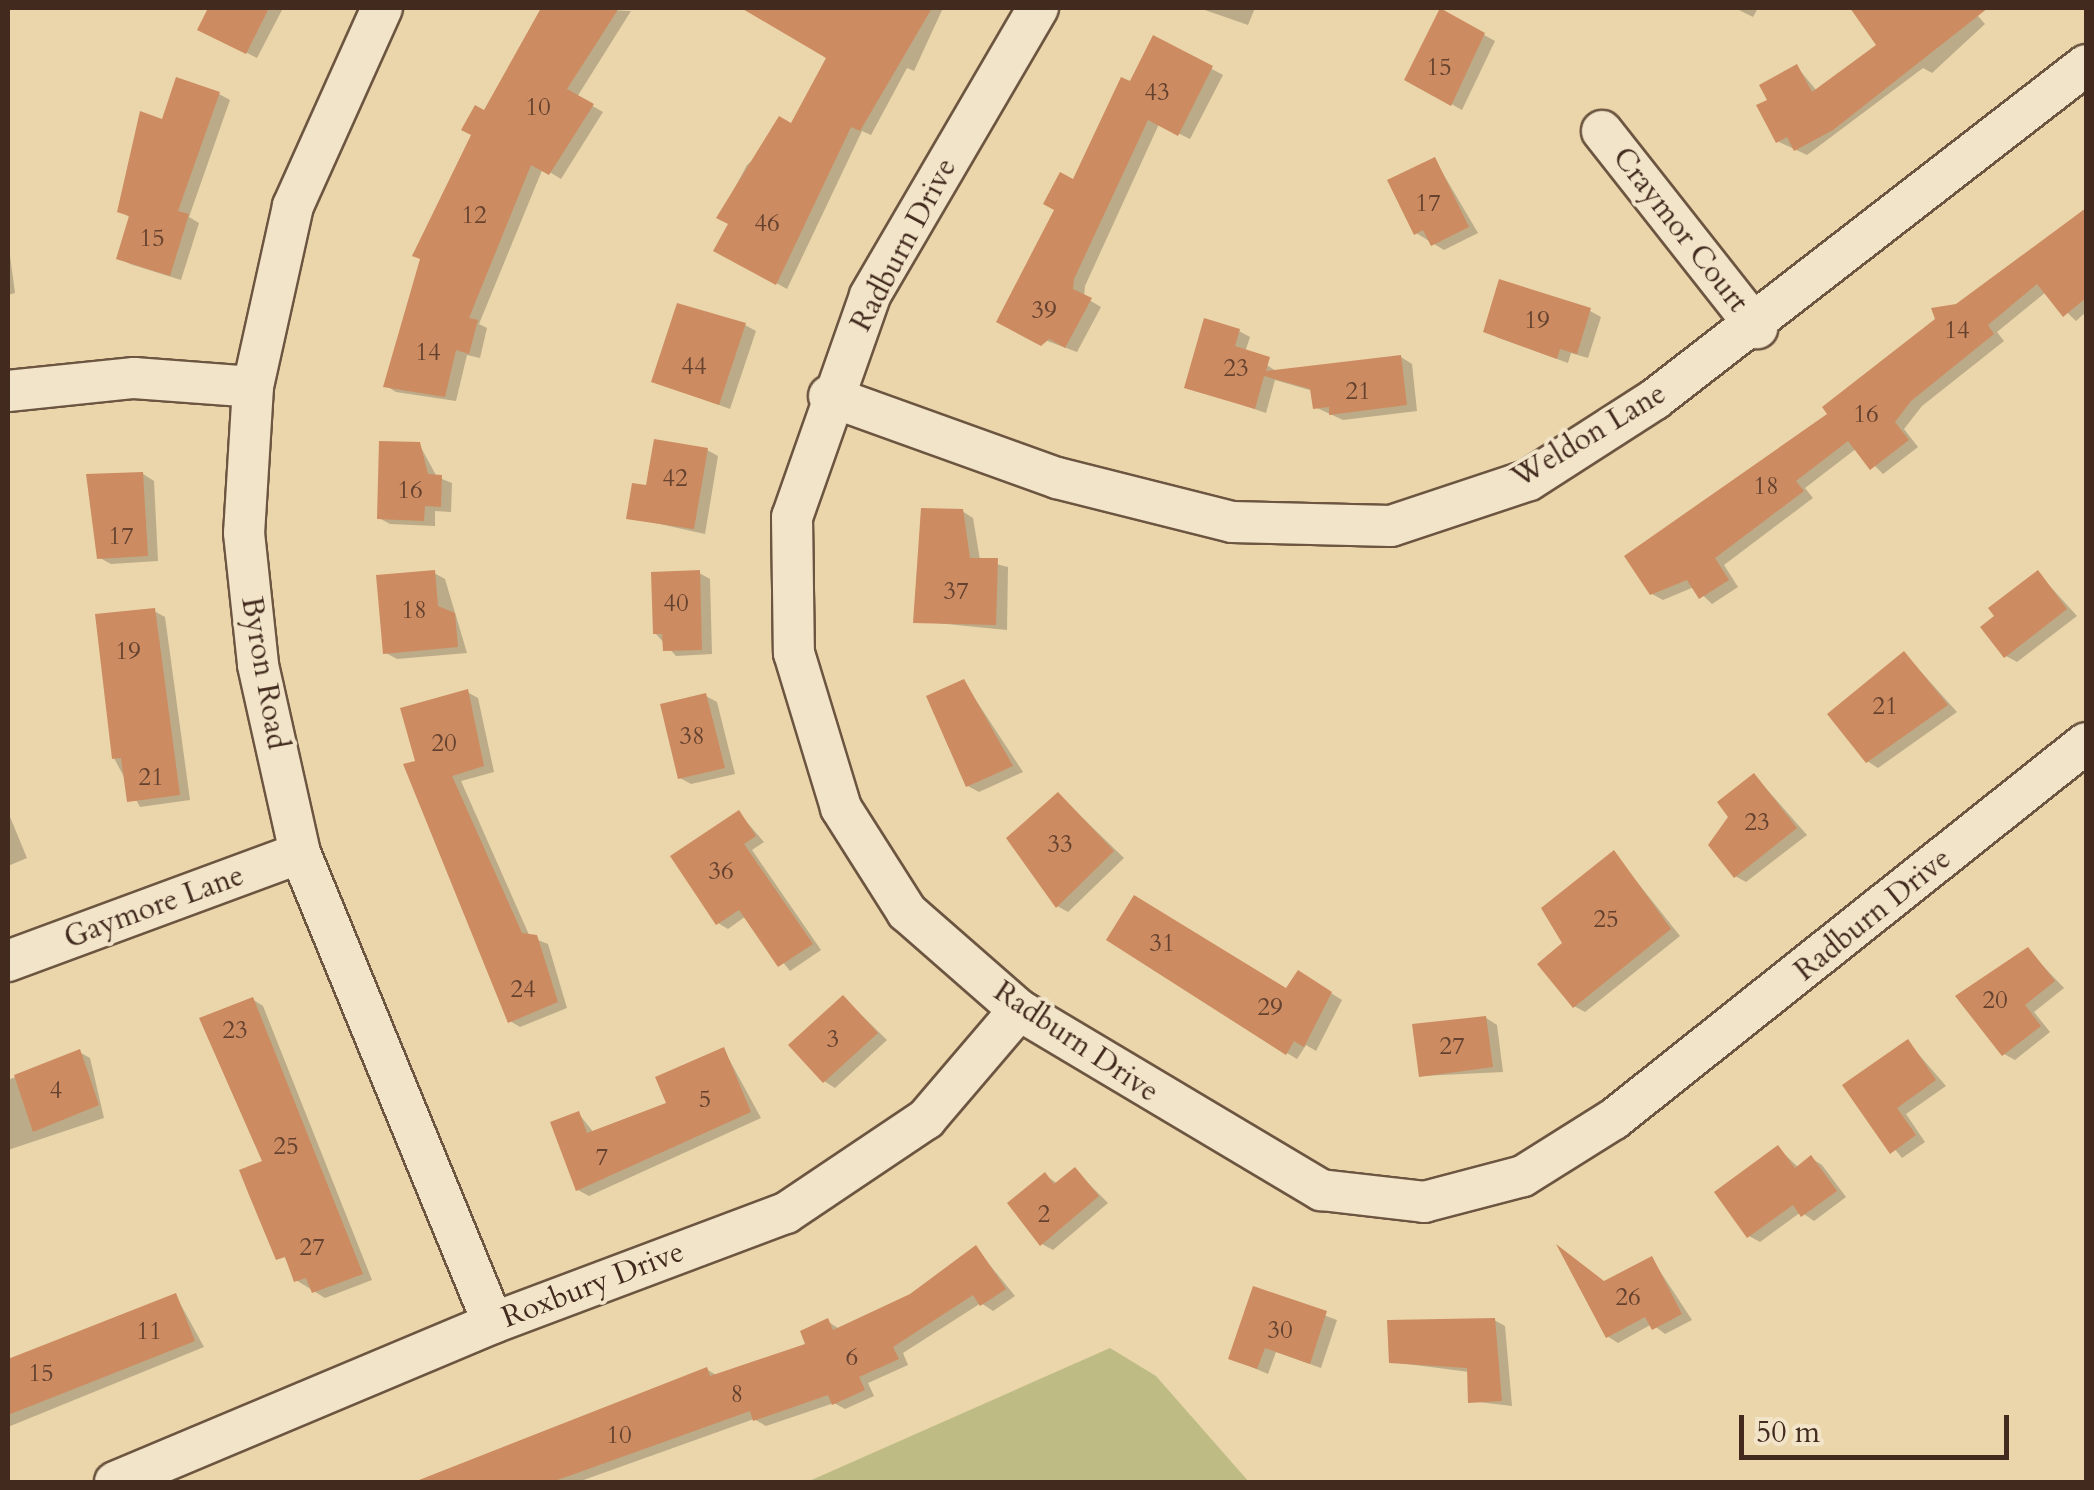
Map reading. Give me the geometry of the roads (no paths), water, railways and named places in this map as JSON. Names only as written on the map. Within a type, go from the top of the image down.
[{"type":"street","name":"Byron Road","points":[[382,8],[294,206],[253,386],[244,533],[258,665],[300,854],[493,1323]]},
{"type":"street","name":"Radburn Drive","points":[[1038,8],[870,296],[829,396],[792,517],[794,653],[841,808],[907,912],[1019,1010],[1321,1190],[1424,1202],[1524,1176],[1614,1119],[2086,743]]},
{"type":"street","name":"Weldon Lane","points":[[829,396],[1058,478],[1232,522],[1391,526],[1530,480],[1756,328],[2086,65]]},
{"type":"street","name":"Craymor Court","points":[[1602,131],[1756,328]]},
{"type":"street","points":[[8,391],[134,378],[253,386]]},
{"type":"street","name":"Gaymore Lane","points":[[8,961],[300,854]]},
{"type":"street","name":"Roxbury Drive","points":[[115,1482],[493,1323],[786,1213],[926,1119],[1019,1010]]}]
